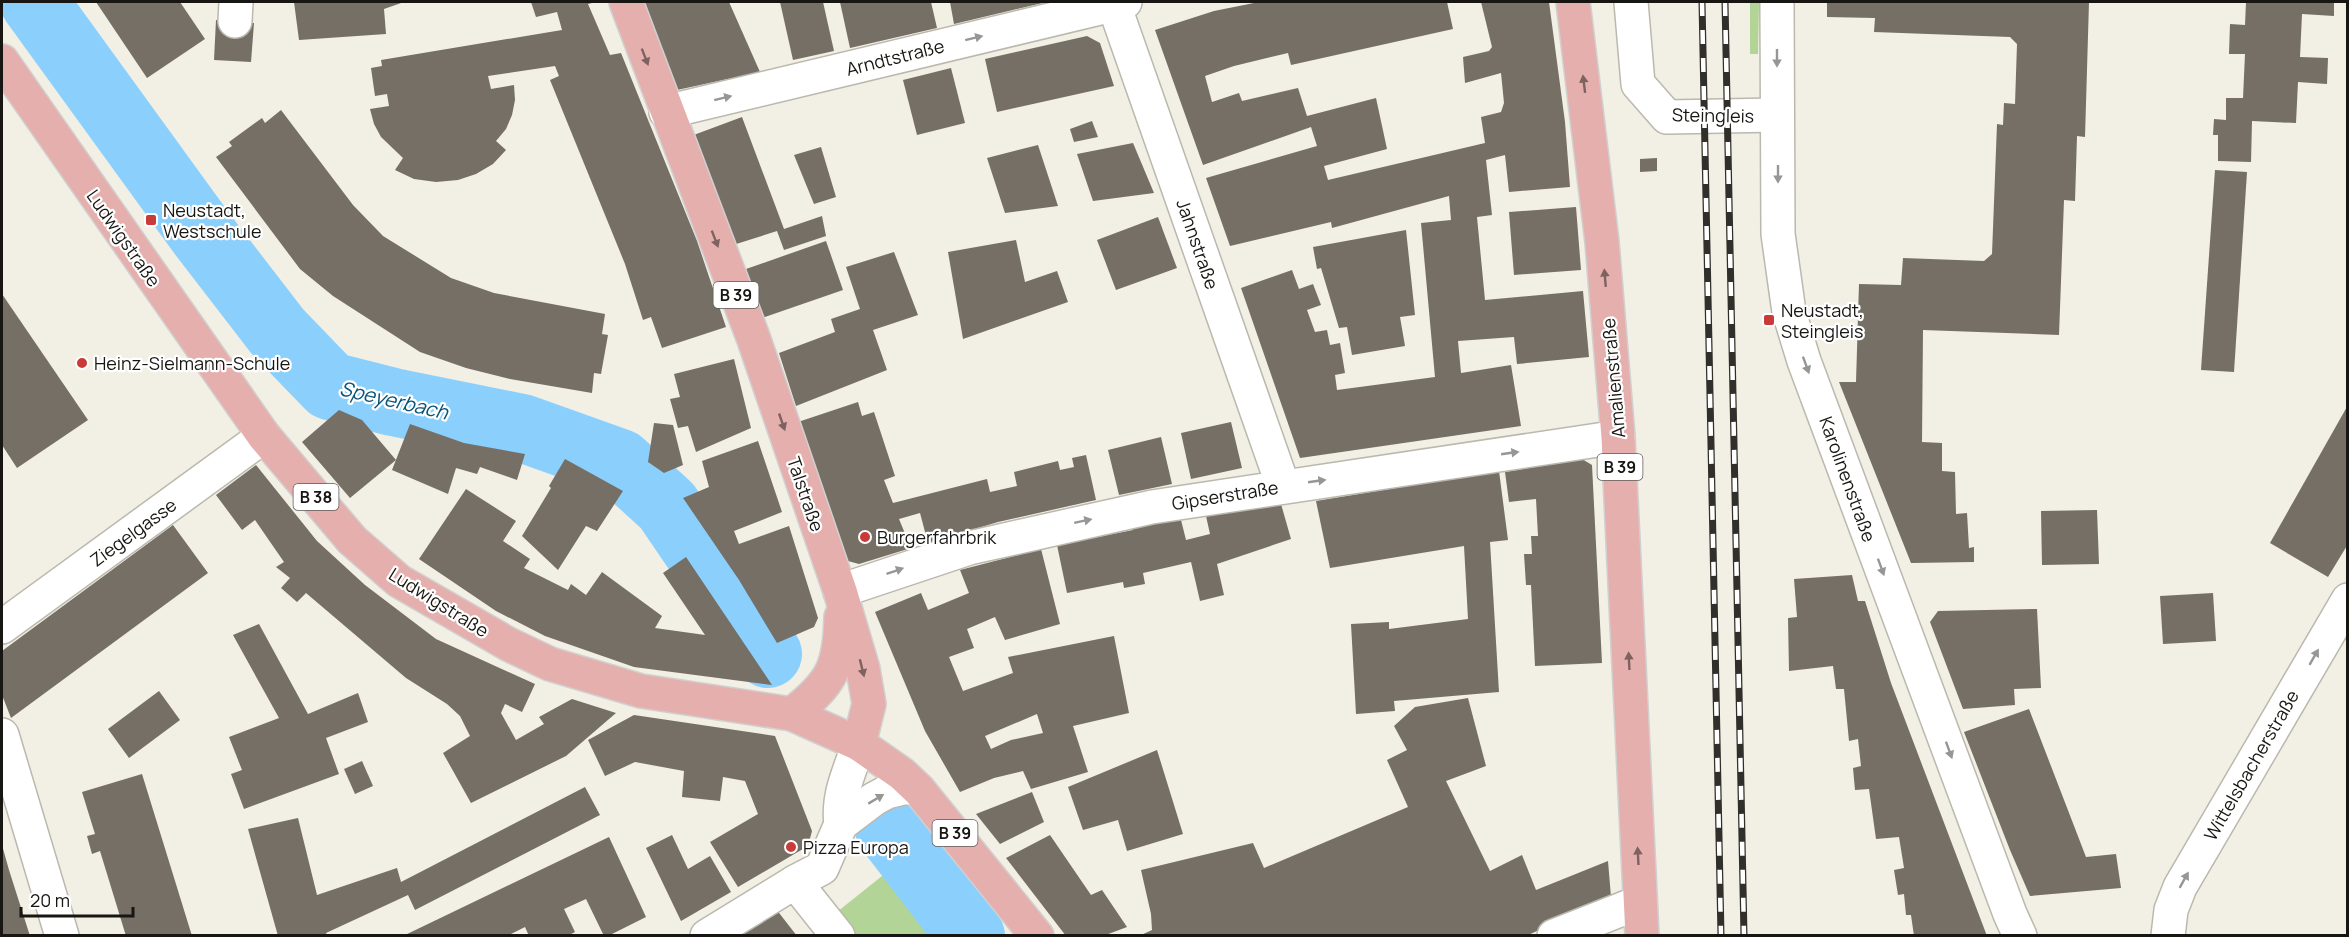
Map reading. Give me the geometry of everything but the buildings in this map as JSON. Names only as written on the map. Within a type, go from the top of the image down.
[{"type":"main road","name":"Talstraße","points":[[626,2],[753,338],[840,591],[863,669],[869,705],[859,744]]},
{"type":"main road","name":"Amalienstraße","points":[[1573,2],[1602,242],[1618,437],[1642,936]]},
{"type":"main road","name":"Ludwigstraße","points":[[2,61],[264,436],[352,540],[399,581],[508,644],[550,664],[640,691],[792,714],[859,744]]},
{"type":"main road","points":[[792,714],[813,697],[836,666],[840,638],[840,591]]},
{"type":"main road","name":"B 39","points":[[859,744],[916,788],[953,830],[1037,936]]},
{"type":"street","name":"Arndtstraße","points":[[666,112],[1117,2]]},
{"type":"street","name":"Jahnstraße","points":[[1117,2],[1283,486]]},
{"type":"street","name":"Steingleis","points":[[1631,2],[1638,84],[1667,117],[1777,115]]},
{"type":"street","name":"Karolinenstraße","points":[[1777,2],[1778,234],[1789,312],[1804,361],[2020,936]]},
{"type":"street","name":"Ziegelgasse","points":[[2,627],[264,436]]},
{"type":"street","name":"Gipserstraße","points":[[840,591],[969,548],[1152,507],[1618,437]]},
{"type":"street","name":"Wittelsbacherstraße","points":[[2168,936],[2171,910],[2180,887],[2348,600]]},
{"type":"street","points":[[2,735],[62,936]]},
{"type":"street","points":[[707,936],[822,868],[841,824],[840,812],[844,786],[859,744]]},
{"type":"street","points":[[841,824],[887,792],[916,788]]},
{"type":"street","points":[[795,882],[838,936]]},
{"type":"street","points":[[1554,936],[1640,902]]},
{"type":"green space","points":[[1750,2],[1759,2],[1758,54],[1750,54]]},
{"type":"green space","points":[[897,864],[953,935],[856,935],[837,912]]},
{"type":"waterway","name":"Speyerbach","points":[[34,2],[203,235],[277,331],[330,386],[393,402],[522,428],[620,463],[667,506],[768,654]]},
{"type":"waterway","name":"Speyerbach","points":[[889,829],[971,936]]},
{"type":"railway","points":[[1702,2],[1721,936]]},
{"type":"railway","points":[[1725,2],[1744,936]]},
{"type":"place","name":"Neustadt, Westschule","points":[[151,220]]},
{"type":"place","name":"Neustadt, Steingleis","points":[[1769,320]]},
{"type":"place","name":"Heinz-Sielmann-Schule","points":[[82,363]]},
{"type":"place","name":"Burgerfahrbrik","points":[[865,537]]},
{"type":"place","name":"Pizza Europa","points":[[791,847]]}]
